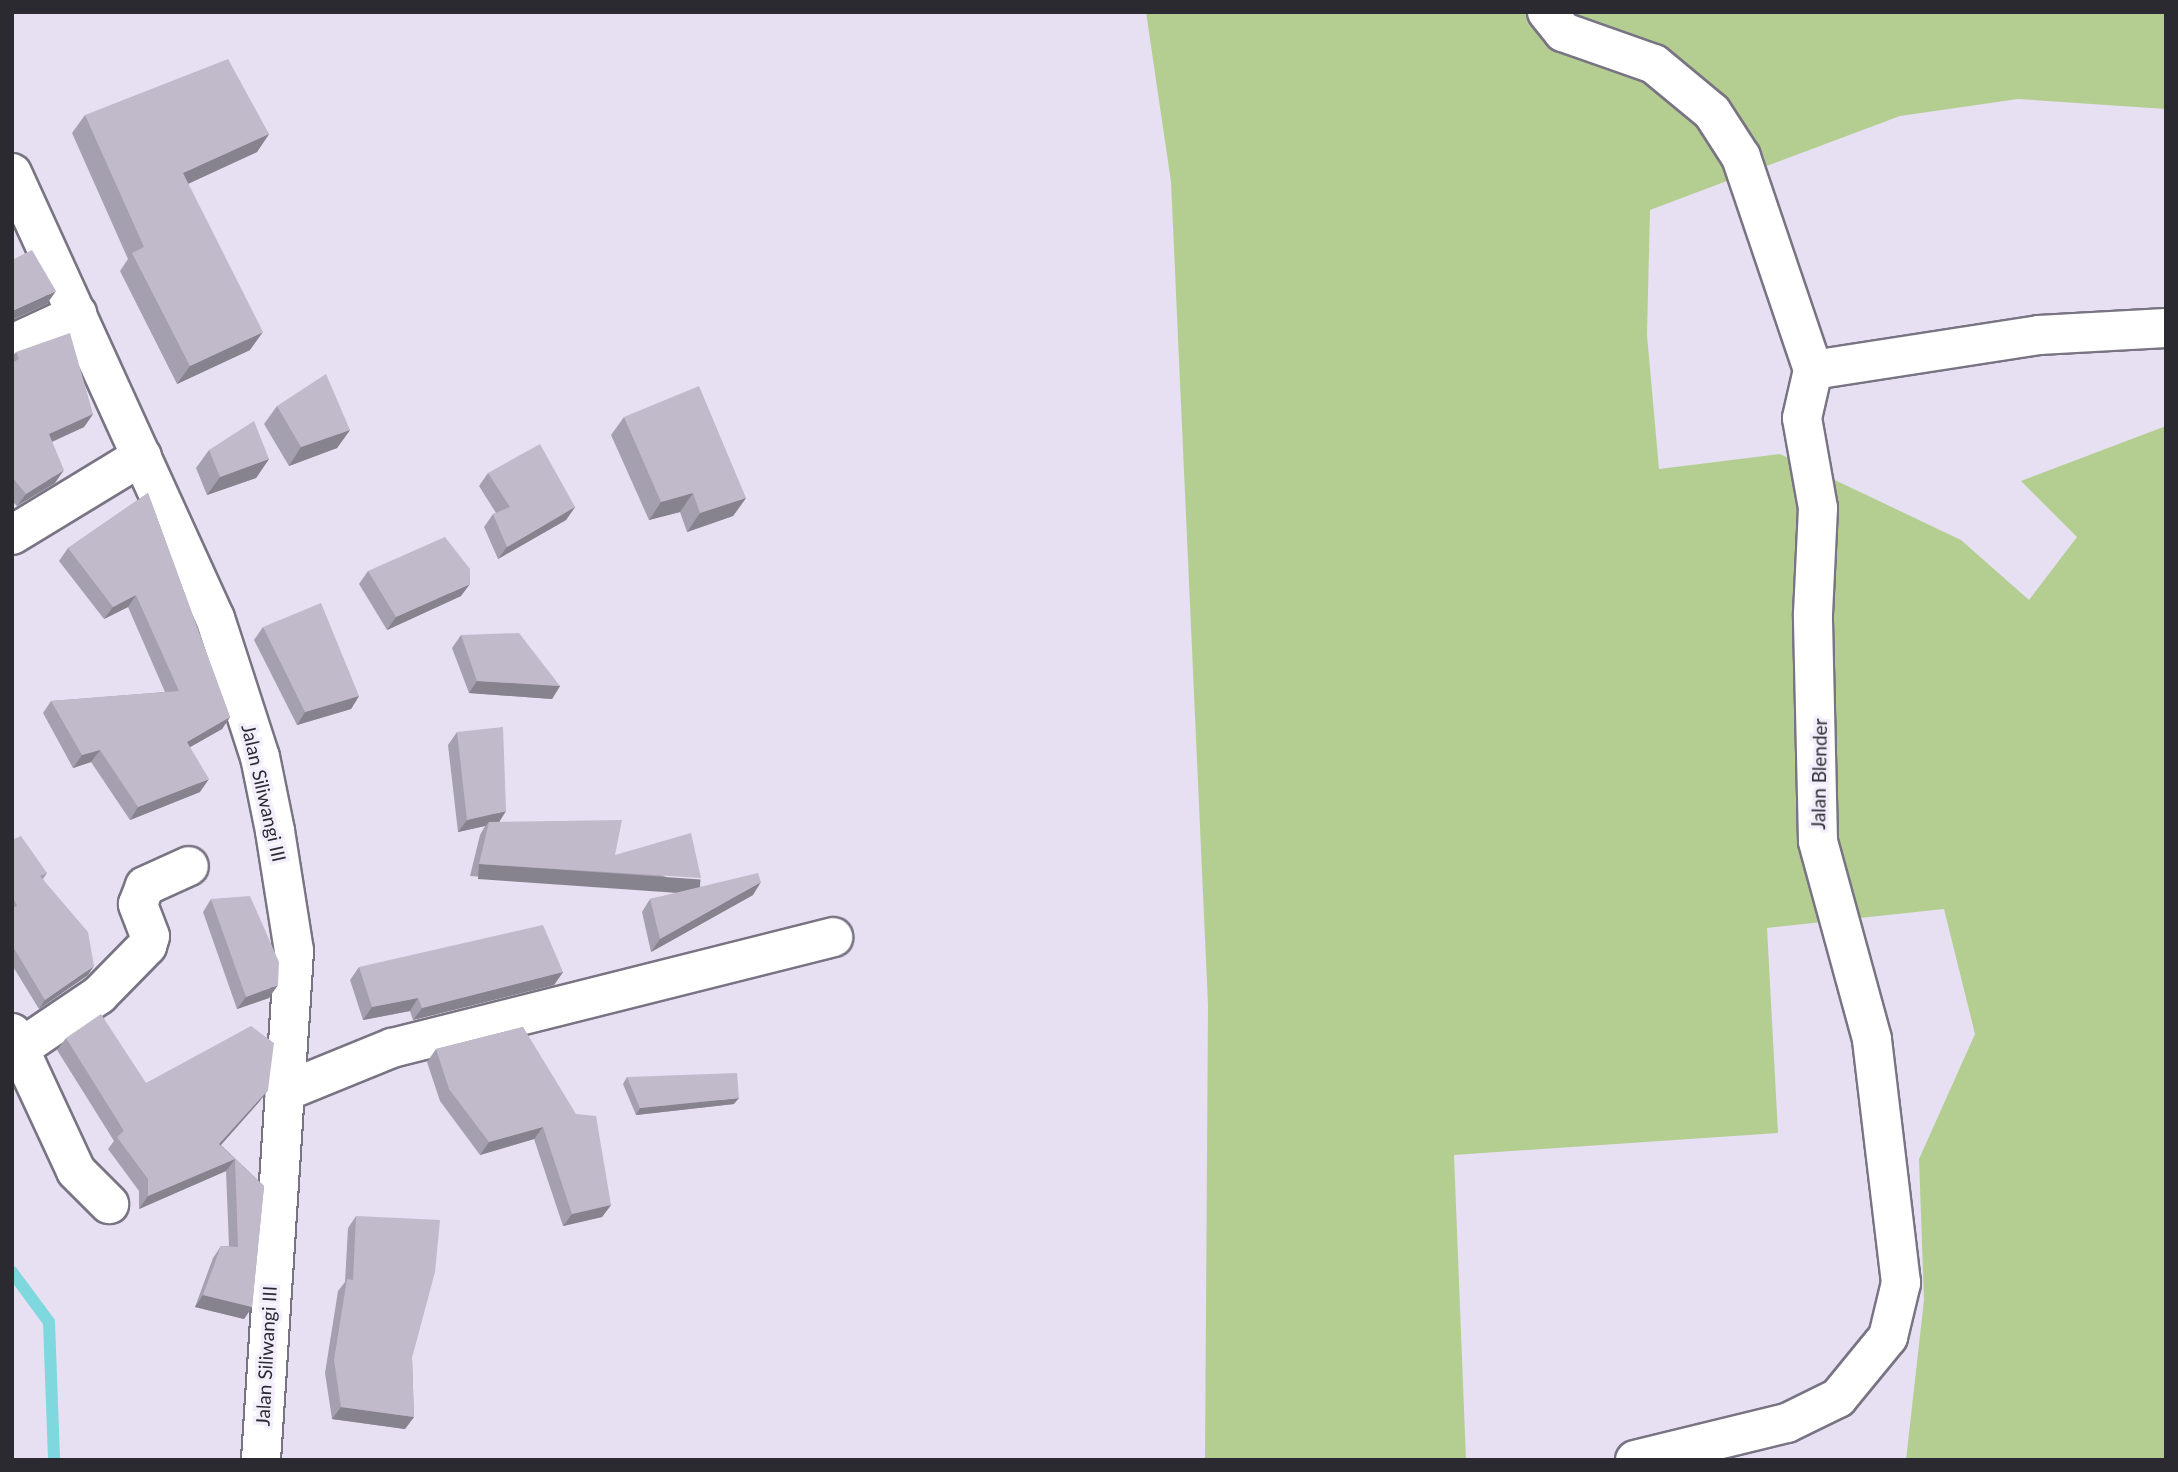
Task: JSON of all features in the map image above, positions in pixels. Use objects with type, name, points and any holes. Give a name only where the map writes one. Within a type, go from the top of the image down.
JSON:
[{"type":"street","points":[[1546,12],[1563,32],[1654,64],[1712,112],[1741,157],[1813,370],[2039,335],[2166,328]]},
{"type":"street","name":"Jalan Siliwangi III","points":[[12,173],[215,618],[260,757],[294,951],[261,1460]]},
{"type":"street","points":[[12,344],[77,314]]},
{"type":"street","name":"Jalan Blender","points":[[1635,1460],[1787,1423],[1838,1398],[1888,1337],[1900,1283],[1872,1039],[1818,841],[1813,614],[1818,508],[1802,418],[1813,370]]},
{"type":"street","points":[[12,535],[142,456]]},
{"type":"street","points":[[109,1204],[76,1171],[16,1041],[99,995],[147,946],[150,936],[138,904],[145,886],[189,866]]},
{"type":"street","points":[[284,1092],[392,1048],[833,937]]},
{"type":"green space","points":[[1146,12],[2166,12],[2166,109],[2018,99],[1900,116],[1650,210],[1647,335],[1659,469],[1780,454],[1961,540],[2029,600],[2077,537],[2021,481],[2166,426],[2166,1460],[1906,1460],[1924,1300],[1919,1159],[1975,1034],[1944,909],[1767,928],[1778,1133],[1454,1155],[1466,1460],[1205,1460],[1208,1005],[1171,182]]},
{"type":"building","points":[[228,59],[269,134],[183,173],[263,332],[190,366],[132,253],[144,247],[85,115]]},
{"type":"building","points":[[32,250],[56,291],[12,311],[12,260]]},
{"type":"building","points":[[70,333],[93,414],[49,434],[64,470],[26,494],[12,477],[12,363],[19,359],[16,352]]},
{"type":"building","points":[[326,374],[350,430],[301,447],[277,406]]},
{"type":"building","points":[[699,386],[746,498],[700,513],[693,493],[661,502],[624,417]]},
{"type":"building","points":[[254,421],[269,459],[220,477],[209,450]]},
{"type":"building","points":[[540,444],[575,507],[507,547],[493,514],[510,507],[488,473]]},
{"type":"building","points":[[148,493],[230,717],[187,742],[209,779],[138,807],[100,750],[82,755],[51,701],[179,691],[136,595],[113,607],[68,548]]},
{"type":"building","points":[[445,537],[470,569],[470,584],[396,617],[368,571]]},
{"type":"building","points":[[321,603],[359,696],[305,712],[263,627]]},
{"type":"building","points":[[519,633],[560,686],[477,681],[461,635]]},
{"type":"building","points":[[503,727],[506,811],[467,820],[457,732]]},
{"type":"building","points":[[622,820],[615,855],[691,833],[701,878],[479,864],[489,822]]},
{"type":"building","points":[[21,836],[47,873],[40,876],[88,932],[94,966],[45,1000],[12,945],[12,908],[17,906],[12,895],[12,840]]},
{"type":"building","points":[[758,873],[761,882],[660,939],[650,899]]},
{"type":"building","points":[[250,896],[279,962],[278,985],[246,997],[211,899]]},
{"type":"building","points":[[543,925],[563,972],[422,1008],[418,998],[372,1007],[359,967]]},
{"type":"building","points":[[101,1014],[146,1083],[251,1026],[274,1043],[268,1090],[219,1144],[264,1186],[252,1307],[203,1295],[221,1246],[238,1247],[235,1159],[148,1196],[148,1179],[117,1137],[124,1131],[66,1038]]},
{"type":"building","points":[[523,1027],[576,1114],[596,1116],[611,1205],[572,1214],[543,1127],[489,1142],[449,1089],[436,1049]]},
{"type":"building","points":[[737,1073],[739,1098],[640,1108],[627,1077]]},
{"type":"building","points":[[356,1216],[440,1220],[435,1272],[412,1358],[414,1417],[341,1407],[334,1360],[347,1279],[353,1280]]},
{"type":"waterway","points":[[12,1272],[49,1322],[54,1460]]}]
